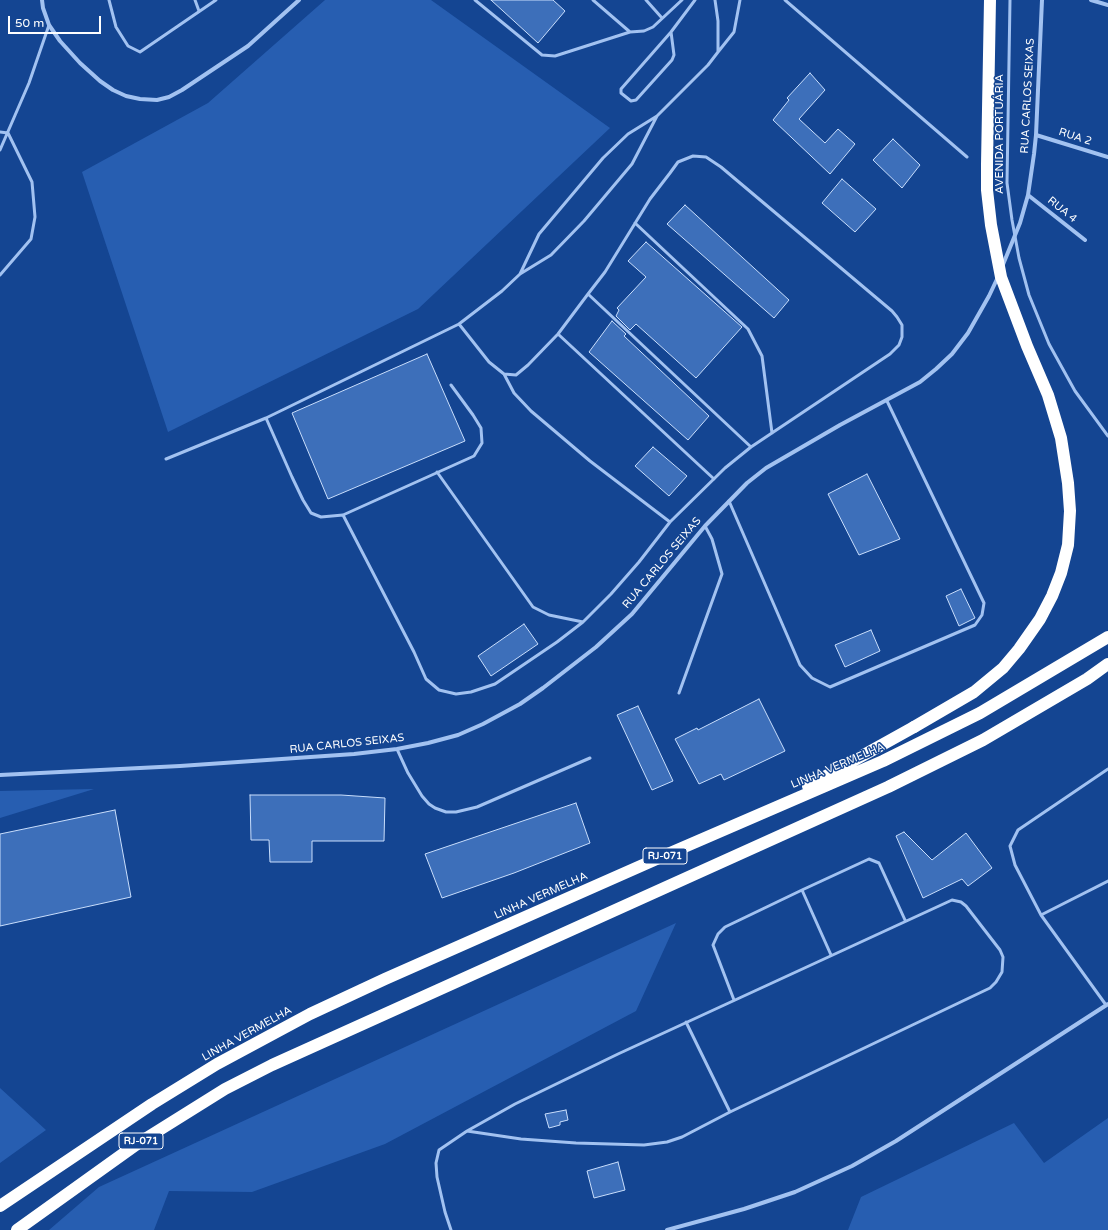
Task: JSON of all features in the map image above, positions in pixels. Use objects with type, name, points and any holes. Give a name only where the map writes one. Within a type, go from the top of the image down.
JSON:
[{"type":"highway","points":[[746,821],[914,727],[980,687],[1002,668],[1032,633],[1045,611],[1060,577],[1068,545],[1070,511],[1069,489],[1061,438],[1048,395],[1027,346],[1001,276],[991,225],[987,173],[990,0]]},
{"type":"highway","name":"LINHA VERMELHA","points":[[0,1206],[152,1104],[217,1064],[310,1014],[385,979],[883,761],[973,717],[1108,637]]},
{"type":"highway","name":"RJ-071","points":[[18,1230],[137,1144],[225,1089],[272,1065],[888,787],[983,740],[1087,679],[1108,664]]},
{"type":"street","points":[[42,0],[49,25],[60,41],[80,63],[100,81],[113,90],[126,96],[157,100],[169,97],[182,90],[248,46],[299,0]]},
{"type":"street","name":"RUA CARLOS SEIXAS","points":[[0,775],[280,759],[354,754],[397,749],[458,735],[483,724],[520,704],[549,683],[596,647],[632,614],[705,526],[747,483],[766,468],[840,425],[920,382],[952,354],[968,333],[989,296],[1012,244],[1020,223],[1028,194],[1036,134],[1042,0]]},
{"type":"street","points":[[1091,0],[1108,5]]},
{"type":"street","name":"RUA 2","points":[[1036,134],[1108,157]]},
{"type":"street","name":"RUA 4","points":[[1028,194],[1084,240]]},
{"type":"street","points":[[667,1230],[744,1209],[794,1192],[852,1166],[896,1141],[1107,1004]]},
{"type":"lane","points":[[109,0],[116,27],[128,46],[140,52],[216,0]]},
{"type":"lane","points":[[195,0],[199,11]]},
{"type":"lane","points":[[475,0],[542,55],[554,56],[630,32],[644,31],[653,27],[682,0]]},
{"type":"lane","points":[[593,0],[630,32]]},
{"type":"lane","points":[[646,0],[662,18]]},
{"type":"lane","points":[[671,32],[674,55],[672,60],[636,100],[632,100],[622,93],[621,89],[671,32],[695,0]]},
{"type":"lane","points":[[715,0],[718,21],[718,52]]},
{"type":"lane","points":[[520,274],[539,234],[603,158],[628,134],[657,116],[708,65],[734,32],[740,0]]},
{"type":"lane","points":[[785,0],[967,157]]},
{"type":"lane","name":"AVENIDA PORTUÁRIA","points":[[1010,0],[1007,182],[1020,262],[1034,309],[1052,351],[1075,391],[1108,436]]},
{"type":"lane","points":[[0,150],[29,83],[49,25]]},
{"type":"lane","points":[[166,459],[266,418],[459,324],[502,291],[520,274],[551,255],[584,221],[632,164],[657,116]]},
{"type":"lane","points":[[0,132],[8,133]]},
{"type":"lane","points":[[0,275],[31,239],[35,217],[32,182],[8,133]]},
{"type":"lane","points":[[344,515],[414,652],[426,679],[439,690],[456,694],[471,692],[495,684],[583,622],[611,594],[639,562],[670,522],[725,468],[751,447],[890,354],[898,345],[902,337],[902,325],[897,317],[722,168],[706,157],[693,156],[678,162],[650,199],[604,272],[558,334],[528,365],[516,375],[504,374]]},
{"type":"lane","points":[[635,224],[748,329],[762,356],[772,433]]},
{"type":"lane","points":[[588,294],[751,447]]},
{"type":"lane","points":[[459,324],[489,362],[504,374],[514,393],[531,411],[590,461],[670,522]]},
{"type":"lane","points":[[558,334],[714,479]]},
{"type":"lane","points":[[266,418],[303,500],[311,513],[321,517],[344,515],[474,456],[482,443],[481,428],[474,415],[451,386]]},
{"type":"lane","points":[[729,501],[800,665],[812,678],[830,687],[975,625],[982,615],[984,602],[887,401]]},
{"type":"lane","points":[[437,472],[533,607],[549,615],[583,622]]},
{"type":"lane","points":[[679,693],[722,574],[712,539],[705,526]]},
{"type":"lane","points":[[397,749],[408,773],[422,796],[429,804],[446,812],[456,812],[477,807],[590,758]]},
{"type":"lane","points":[[1107,1004],[1041,915],[1015,865],[1010,846],[1018,830],[1108,769]]},
{"type":"lane","points":[[734,1000],[713,945],[718,934],[725,927],[802,890],[869,859],[879,863],[905,920]]},
{"type":"lane","points":[[1041,915],[1108,881]]},
{"type":"lane","points":[[802,890],[831,955]]},
{"type":"lane","points":[[451,1230],[445,1212],[437,1177],[436,1163],[439,1150],[467,1131],[515,1104],[686,1022],[905,920],[952,900],[961,902],[966,906],[1000,950],[1003,957],[1002,972],[990,988],[730,1112],[682,1137],[667,1142],[644,1145],[521,1139],[467,1131]]},
{"type":"lane","points":[[686,1022],[730,1112]]},
{"type":"shaded area","points":[[325,0],[431,0],[610,128],[418,309],[168,432],[82,172],[208,103]]},
{"type":"shaded area","points":[[94,789],[0,818],[0,791]]},
{"type":"shaded area","points":[[676,923],[636,1011],[385,1144],[252,1192],[169,1191],[154,1230],[49,1230],[99,1187]]},
{"type":"shaded area","points":[[0,1088],[46,1130],[0,1163]]},
{"type":"shaded area","points":[[1108,1118],[1108,1230],[848,1230],[861,1197],[1014,1123],[1044,1163]]},
{"type":"building","points":[[491,0],[553,0],[565,11],[538,43]]},
{"type":"building","points":[[810,73],[825,90],[799,119],[825,143],[838,129],[855,144],[830,174],[773,120],[789,100],[787,98]]},
{"type":"building","points":[[893,139],[920,165],[902,188],[873,160]]},
{"type":"building","points":[[842,179],[876,209],[855,232],[822,203]]},
{"type":"building","points":[[685,205],[789,300],[774,318],[667,224]]},
{"type":"building","points":[[646,242],[742,327],[696,378],[636,324],[630,330],[616,316],[619,310],[617,308],[646,277],[628,261]]},
{"type":"building","points":[[612,321],[626,334],[624,336],[709,416],[688,440],[589,352]]},
{"type":"building","points":[[427,354],[465,441],[328,499],[292,413]]},
{"type":"building","points":[[653,447],[687,476],[669,496],[635,466]]},
{"type":"building","points":[[867,474],[900,539],[859,555],[828,494]]},
{"type":"building","points":[[961,589],[975,618],[959,626],[946,596]]},
{"type":"building","points":[[524,624],[538,644],[491,676],[478,656]]},
{"type":"building","points":[[871,630],[880,651],[845,667],[835,645]]},
{"type":"building","points":[[759,699],[785,751],[724,780],[721,774],[699,784],[675,739],[697,728],[698,730]]},
{"type":"building","points":[[638,706],[673,781],[652,790],[617,715]]},
{"type":"building","points":[[250,795],[341,795],[385,798],[384,841],[312,841],[312,862],[270,862],[269,840],[251,840]]},
{"type":"building","points":[[576,803],[590,843],[514,873],[442,898],[425,854]]},
{"type":"building","points":[[115,810],[131,897],[0,926],[0,834]]},
{"type":"building","points":[[904,832],[932,860],[966,833],[992,868],[968,886],[962,879],[923,898],[896,836]]},
{"type":"building","points":[[566,1110],[568,1120],[560,1122],[560,1125],[549,1128],[545,1114]]},
{"type":"building","points":[[618,1162],[625,1190],[594,1198],[587,1171]]}]
